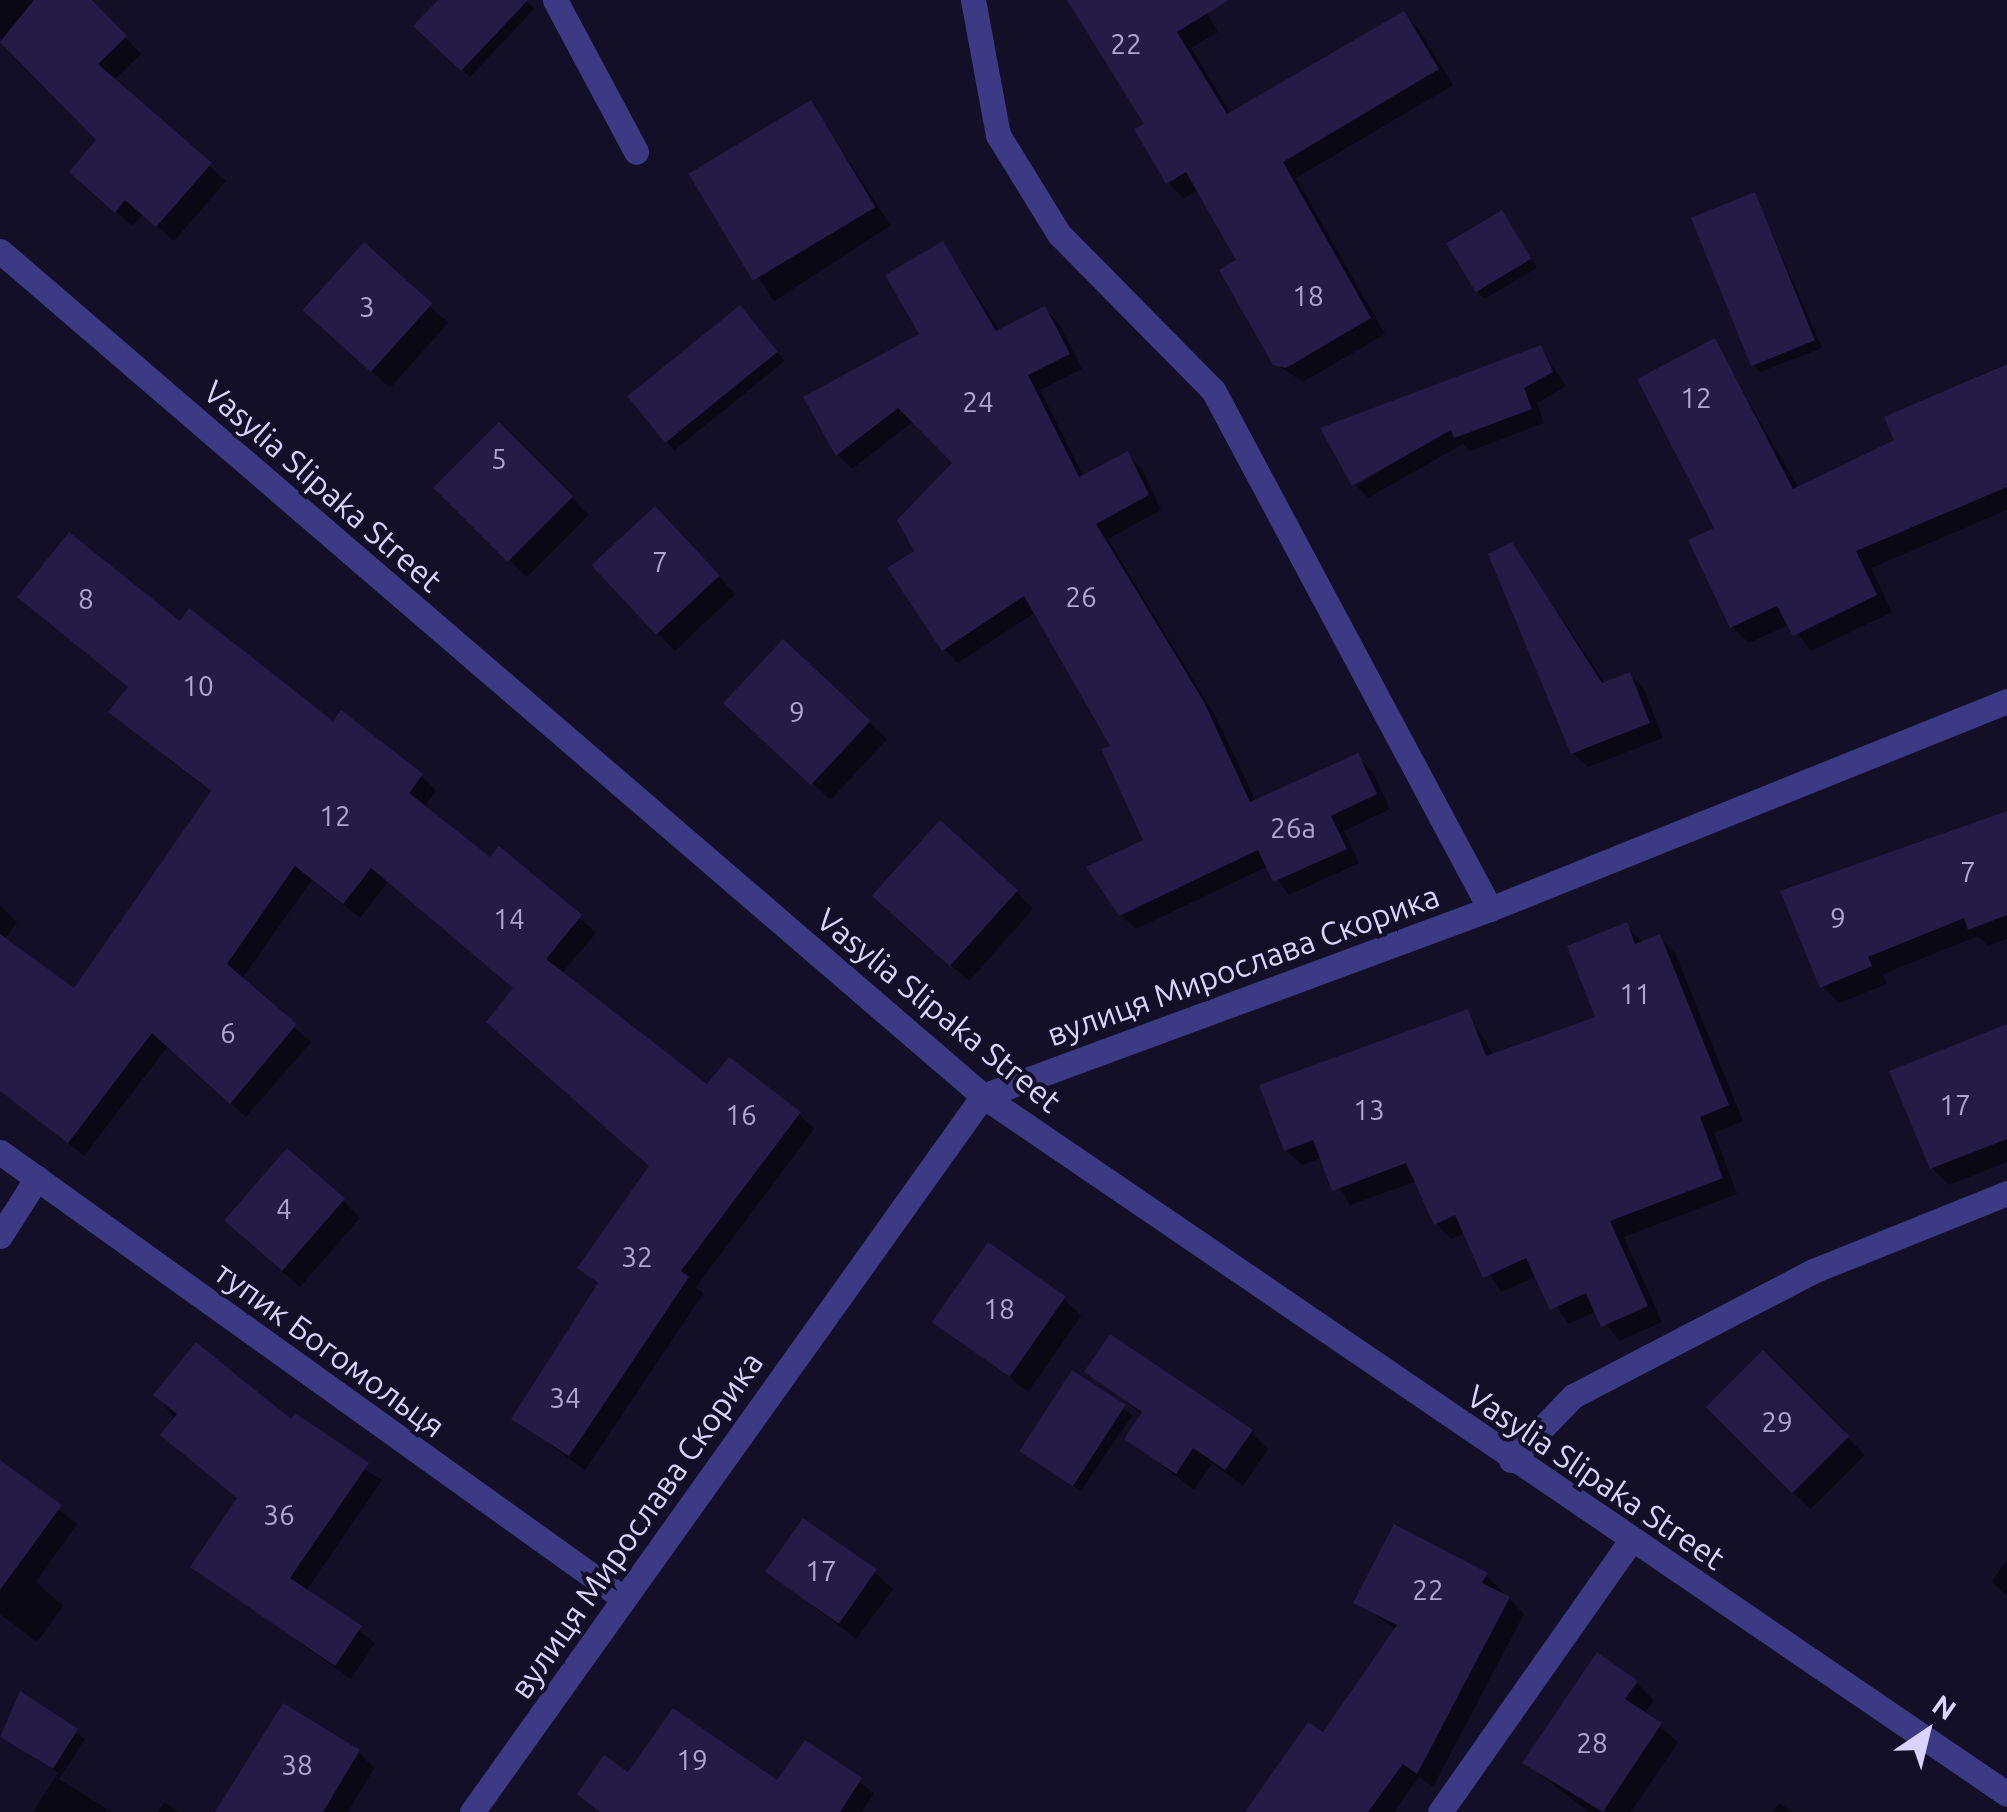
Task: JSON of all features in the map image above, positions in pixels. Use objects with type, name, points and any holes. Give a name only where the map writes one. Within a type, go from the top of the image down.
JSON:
[{"type":"street","points":[[556,0],[636,152]]},
{"type":"street","points":[[974,0],[998,135],[1059,234],[1214,390],[1490,909]]},
{"type":"street","name":"Vasylia Slipaka Street","points":[[0,251],[983,1096],[1511,1460],[2007,1794]]},
{"type":"street","name":"вулиця Мирослава Скорика","points":[[472,1812],[983,1096],[1490,909],[2007,701]]},
{"type":"street","name":"тупик Богомольця","points":[[0,1152],[623,1598]]},
{"type":"street","points":[[0,1236],[37,1178]]},
{"type":"street","points":[[1511,1460],[1573,1396],[1813,1271],[2007,1193]]},
{"type":"street","points":[[1440,1812],[1632,1540]]},
{"type":"building","points":[[34,0],[92,0],[127,36],[98,64],[212,163],[156,227],[125,200],[115,213],[69,172],[96,140],[0,42]]},
{"type":"building","points":[[438,0],[528,0],[461,71],[413,26]]},
{"type":"building","points":[[1067,0],[1229,0],[1177,32],[1227,114],[1404,11],[1439,69],[1283,162],[1371,318],[1286,368],[1273,365],[1219,270],[1236,260],[1186,172],[1166,184],[1134,129],[1144,124]]},
{"type":"building","points":[[811,100],[875,207],[753,281],[688,174]]},
{"type":"building","points":[[1755,192],[1815,340],[1751,366],[1691,218]]},
{"type":"building","points":[[1502,210],[1531,259],[1476,292],[1446,243]]},
{"type":"building","points":[[943,241],[996,331],[1045,306],[1070,354],[1028,375],[1079,477],[1128,451],[1149,495],[1096,524],[1204,702],[1250,802],[1358,753],[1377,794],[1331,816],[1347,849],[1273,882],[1258,850],[1119,916],[1086,867],[1143,840],[1101,749],[1110,746],[1024,596],[942,651],[887,568],[914,551],[897,520],[952,463],[898,408],[836,456],[803,397],[919,334],[885,275]]},
{"type":"building","points":[[364,242],[432,304],[371,372],[302,310]]},
{"type":"building","points":[[740,305],[778,352],[665,443],[627,396]]},
{"type":"building","points":[[1715,338],[1793,489],[1894,440],[1884,417],[2007,364],[2007,487],[1856,551],[1877,595],[1793,636],[1777,606],[1730,628],[1688,540],[1714,528],[1637,379]]},
{"type":"building","points":[[1541,345],[1553,372],[1524,388],[1532,409],[1454,438],[1451,430],[1352,486],[1320,428]]},
{"type":"building","points":[[499,422],[573,496],[507,562],[433,488]]},
{"type":"building","points":[[655,506],[720,575],[656,635],[591,565]]},
{"type":"building","points":[[69,532],[180,621],[189,608],[333,721],[341,710],[423,774],[409,793],[490,857],[499,846],[582,915],[546,959],[707,1084],[729,1057],[801,1112],[681,1271],[689,1277],[569,1456],[511,1419],[598,1283],[577,1268],[649,1166],[486,1022],[513,988],[371,868],[343,904],[295,866],[227,964],[297,1024],[230,1104],[152,1033],[68,1143],[0,1091],[0,934],[74,988],[211,791],[108,712],[128,687],[17,597]]},
{"type":"building","points":[[1512,542],[1602,683],[1630,672],[1650,723],[1571,754],[1488,554]]},
{"type":"building","points":[[783,639],[871,721],[811,785],[723,703]]},
{"type":"building","points":[[2007,811],[2007,915],[1968,930],[1964,918],[1868,957],[1872,966],[1820,988],[1780,891]]},
{"type":"building","points":[[940,820],[1018,890],[950,966],[872,896]]},
{"type":"building","points":[[1627,922],[1635,944],[1660,934],[1729,1105],[1700,1117],[1723,1178],[1610,1221],[1648,1306],[1601,1327],[1586,1293],[1550,1310],[1526,1258],[1483,1278],[1455,1215],[1434,1225],[1406,1163],[1332,1191],[1313,1140],[1284,1151],[1259,1085],[1468,1009],[1486,1056],[1595,1017],[1567,946]]},
{"type":"building","points":[[2007,1024],[2007,1139],[1930,1169],[1889,1071]]},
{"type":"building","points":[[287,1148],[345,1199],[282,1271],[224,1220]]},
{"type":"building","points":[[988,1242],[1066,1296],[1010,1377],[932,1322]]},
{"type":"building","points":[[1110,1334],[1253,1430],[1225,1470],[1193,1448],[1176,1474],[1124,1439],[1142,1412],[1084,1372]]},
{"type":"building","points":[[196,1342],[291,1419],[295,1413],[369,1463],[290,1578],[362,1626],[335,1666],[190,1567],[237,1498],[160,1435],[177,1414],[153,1395]]},
{"type":"building","points":[[1763,1350],[1849,1436],[1792,1494],[1706,1407]]},
{"type":"building","points":[[1072,1370],[1126,1405],[1073,1486],[1019,1451]]},
{"type":"building","points":[[0,1460],[62,1505],[0,1590]]},
{"type":"building","points":[[803,1518],[877,1570],[839,1624],[765,1572]]},
{"type":"building","points":[[1394,1524],[1488,1573],[1482,1583],[1510,1597],[1417,1774],[1403,1764],[1368,1812],[1245,1812],[1308,1722],[1323,1732],[1397,1625],[1353,1603]]},
{"type":"building","points":[[1597,1652],[1638,1681],[1625,1699],[1662,1723],[1603,1812],[1522,1763]]},
{"type":"building","points":[[20,1691],[78,1729],[53,1769],[0,1737]]},
{"type":"building","points":[[283,1703],[360,1750],[323,1812],[215,1812]]},
{"type":"building","points":[[673,1708],[777,1780],[805,1740],[862,1778],[840,1812],[600,1812],[577,1794],[604,1755],[628,1772]]}]
